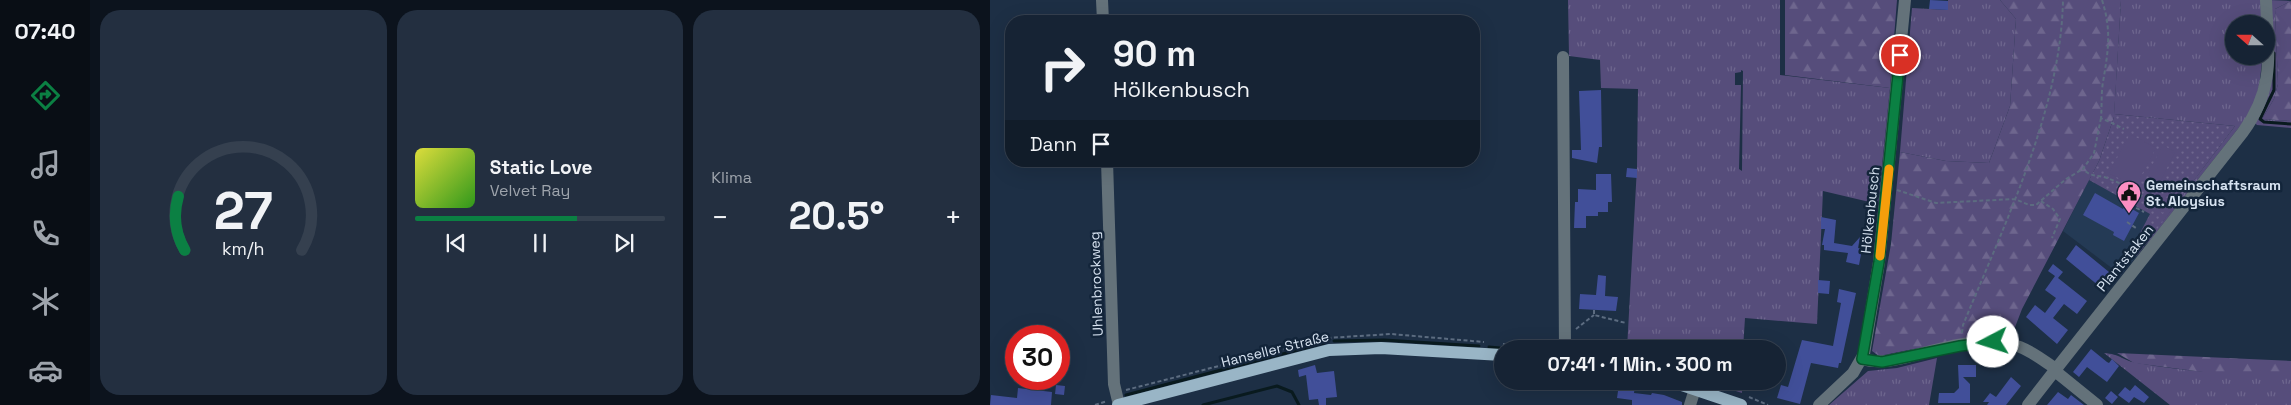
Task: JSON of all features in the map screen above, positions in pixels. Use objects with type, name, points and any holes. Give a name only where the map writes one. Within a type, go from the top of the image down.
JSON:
[{"type":"main road","name":"Hanseller Straße","points":[[1118,405],[1329,350],[1381,348],[1494,355]]},
{"type":"main road","points":[[1697,390],[1740,405]]},
{"type":"street","points":[[1102,0],[1103,15]]},
{"type":"street","name":"Hölkenbusch","points":[[1819,405],[1853,373],[1862,359],[1877,279],[1888,186],[1905,0]]},
{"type":"street","name":"Plantstaken","points":[[2028,405],[2243,132],[2258,110],[2264,94],[2268,72],[2266,0]]},
{"type":"street","points":[[1563,56],[1565,340]]},
{"type":"street","name":"Uhlenbrockweg","points":[[1107,167],[1114,384],[1118,405]]},
{"type":"street","points":[[1862,359],[1882,362],[1960,346],[1993,342],[2010,344],[2027,350],[2055,370],[2097,405]]},
{"type":"street","points":[[1690,405],[1694,390]]},
{"type":"path","points":[[1960,346],[1963,325],[2033,148],[2053,82],[2063,26],[2063,0]]},
{"type":"path","points":[[1888,186],[1936,203],[2014,199],[2029,205],[2036,205],[2066,179],[2083,169],[2094,153],[2101,118],[2103,84],[2108,60],[2109,34],[2107,14],[2102,0]]},
{"type":"path","points":[[2101,118],[2124,129]]},
{"type":"path","points":[[2083,169],[2089,175],[2103,177],[2123,185],[2148,199],[2148,203]]},
{"type":"path","points":[[2041,201],[2053,209],[2060,219],[2052,238]]},
{"type":"path","points":[[2132,208],[2133,206],[2144,212]]},
{"type":"path","points":[[2127,222],[2136,228]]},
{"type":"path","points":[[1594,310],[1594,316]]},
{"type":"path","points":[[1576,329],[1594,316],[1626,323]]},
{"type":"shaded area","points":[[2089,180],[2151,214],[2130,251],[2137,256],[2121,275],[2063,231]]},
{"type":"green space","points":[[1568,0],[1780,0],[1780,75],[1890,88],[1878,204],[1823,191],[1817,324],[1745,318],[1744,340],[1627,340],[1637,167],[1638,89],[1601,88],[1600,60],[1569,56]],"holes":[[[1741,70],[1743,71],[1742,171],[1739,169],[1741,85],[1735,85],[1735,73],[1741,72]]]},
{"type":"green space","points":[[1785,0],[1897,0],[1890,88],[1785,75]]},
{"type":"green space","points":[[1948,0],[2000,0],[2016,19],[2010,106],[1989,163],[1946,161],[1900,152],[1912,8],[1948,10]]},
{"type":"green space","points":[[2000,0],[2121,0],[2114,117],[2099,161],[2022,309],[2012,335],[1973,337],[1879,356],[1872,351],[1891,244],[1900,152],[1946,161],[1989,163],[2010,106],[2016,19]]},
{"type":"green space","points":[[2121,0],[2263,0],[2264,15],[2225,15],[2225,65],[2264,65],[2252,111],[2148,243],[2235,126],[2114,114]]},
{"type":"green space","points":[[2269,0],[2291,1],[2275,9],[2278,84],[2274,99],[2262,119],[2291,121],[2291,128],[2257,125],[2255,123],[2262,65],[2275,65],[2275,15],[2267,15]]},
{"type":"green space","points":[[2291,1],[2291,121],[2262,119],[2274,99],[2278,84],[2275,9]]},
{"type":"green space","points":[[2114,114],[2235,126],[2137,256],[2130,252],[2150,214],[2089,180],[2099,161]]},
{"type":"green space","points":[[2130,134],[2156,148],[2135,187],[2109,173]]},
{"type":"green space","points":[[2163,145],[2175,152],[2160,182],[2147,175]]},
{"type":"green space","points":[[2171,193],[2176,196],[2163,213],[2159,209]]},
{"type":"green space","points":[[2104,353],[2133,362],[2175,369],[2233,374],[2291,375],[2291,405],[2170,405]]},
{"type":"green space","points":[[2117,353],[2291,361],[2291,375],[2226,375],[2134,363]]},
{"type":"green space","points":[[1937,358],[1929,405],[1829,405],[1868,371],[1897,368]]},
{"type":"building","points":[[1930,0],[1948,1],[1948,10],[1929,9]]},
{"type":"building","points":[[1601,90],[1602,147],[1599,147],[1597,163],[1572,158],[1572,150],[1581,150],[1579,91]]},
{"type":"building","points":[[1627,168],[1637,169],[1637,178],[1626,177]]},
{"type":"building","points":[[1596,174],[1611,174],[1612,202],[1608,202],[1608,212],[1598,212],[1598,216],[1586,216],[1586,228],[1574,228],[1575,202],[1578,202],[1578,189],[1596,190]]},
{"type":"building","points":[[2095,193],[2123,209],[2125,205],[2139,213],[2124,241],[2113,235],[2114,232],[2083,215]]},
{"type":"building","points":[[1821,217],[1836,220],[1834,243],[1852,246],[1860,237],[1858,248],[1862,249],[1859,265],[1846,262],[1848,253],[1824,250],[1824,245],[1822,245],[1825,229],[1821,229]]},
{"type":"building","points":[[2076,245],[2109,272],[2099,286],[2066,259]]},
{"type":"building","points":[[2053,264],[2063,272],[2058,278],[2087,301],[2077,314],[2064,304],[2053,318],[2068,330],[2057,344],[2026,317],[2035,305],[2045,313],[2056,298],[2045,290],[2055,276],[2048,271]]},
{"type":"building","points":[[1598,275],[1606,276],[1605,296],[1618,297],[1616,311],[1579,309],[1580,294],[1596,295]]},
{"type":"building","points":[[1818,280],[1830,281],[1829,294],[1818,293]]},
{"type":"building","points":[[1839,289],[1856,293],[1841,363],[1839,363],[1838,368],[1811,363],[1800,404],[1777,398],[1779,390],[1786,390],[1786,386],[1788,387],[1802,340],[1833,346],[1841,303],[1837,302]]},
{"type":"building","points":[[2091,349],[2107,362],[2109,363],[2112,359],[2119,366],[2107,382],[2087,367],[2079,377],[2073,372]]},
{"type":"building","points":[[1315,365],[1317,373],[1334,371],[1337,397],[1326,398],[1326,405],[1319,405],[1318,399],[1309,400],[1306,375],[1299,377],[1298,370]]},
{"type":"building","points":[[1958,365],[1976,365],[1976,377],[1963,377],[1970,384],[1970,403],[1938,403],[1939,393],[1954,393],[1959,388]]},
{"type":"building","points":[[2011,377],[2021,386],[2006,405],[1987,405],[1989,402],[1983,402],[1990,393],[1996,397]]},
{"type":"building","points":[[2135,385],[2149,397],[2144,403],[2134,397],[2129,403],[2118,395],[2125,387],[2130,391]]},
{"type":"building","points":[[1018,390],[1052,392],[1051,405],[990,405],[991,395],[1017,398]]},
{"type":"building","points":[[1055,390],[1065,390],[1064,395],[1055,394]]},
{"type":"building","points":[[1618,390],[1634,390],[1634,393],[1664,395],[1682,402],[1682,405],[1632,405],[1632,400],[1617,398]]},
{"type":"building","points":[[2111,391],[2118,397],[2112,404],[2105,398]]},
{"type":"building","points":[[2058,392],[2068,399],[2071,395],[2084,405],[2047,405]]},
{"type":"waterway","points":[[2274,65],[2274,90],[2260,119],[2264,122],[2291,124]]},
{"type":"waterway","points":[[1334,341],[1384,340],[1479,346]]},
{"type":"waterway","points":[[1126,395],[1324,343]]},
{"type":"waterway","points":[[1489,347],[1494,347]]},
{"type":"waterway","points":[[1203,405],[1277,386],[1292,392],[1299,405]]},
{"type":"slow traffic","points":[[1880,256],[1889,169]]},
{"type":"place","name":"Gemeinschaftsraum St. Aloysius","points":[[2129,214]]},
{"type":"route","points":[[1900,55],[1879,262],[1872,311],[1862,359],[1882,362],[1982,342],[1993,342]]}]
